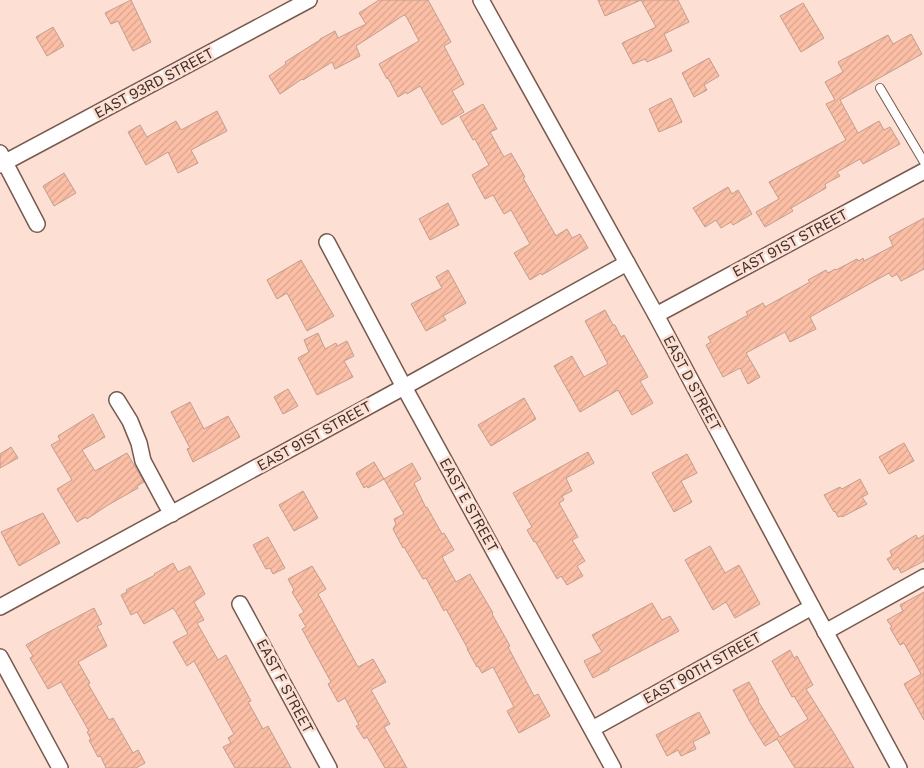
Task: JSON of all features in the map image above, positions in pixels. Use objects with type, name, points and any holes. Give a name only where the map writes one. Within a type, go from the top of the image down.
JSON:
[{"type":"street","name":"EAST 93RD STREET","points":[[2,160],[309,0]]},
{"type":"street","name":"EAST D STREET","points":[[481,0],[656,315],[899,768]]},
{"type":"street","points":[[2,160],[37,224]]},
{"type":"street","name":"EAST 91ST STREET","points":[[656,315],[924,171]]},
{"type":"street","name":"EAST E STREET","points":[[327,242],[404,387],[613,768]]},
{"type":"street","name":"EAST 91ST STREET","points":[[0,607],[627,263]]},
{"type":"street","points":[[117,400],[130,421],[140,444],[143,461],[172,514]]},
{"type":"street","points":[[825,632],[924,577]]},
{"type":"street","name":"EAST F STREET","points":[[240,604],[329,768]]},
{"type":"street","name":"EAST 90TH STREET","points":[[592,729],[812,607]]},
{"type":"street","points":[[0,657],[60,768]]},
{"type":"lane","points":[[880,88],[924,162]]},
{"type":"building","points":[[131,0],[151,42],[133,51],[118,21],[111,24],[105,13]]},
{"type":"building","points":[[379,0],[428,0],[451,42],[444,46],[464,84],[452,91],[464,112],[442,125],[420,86],[398,97],[379,64],[419,41],[404,15],[356,46],[360,56],[335,69],[332,62],[280,94],[269,76],[286,64],[285,62],[320,39],[335,31],[338,38],[366,24],[359,13]]},
{"type":"building","points":[[598,0],[641,0],[605,16]]},
{"type":"building","points":[[641,0],[678,0],[689,22],[664,34],[672,51],[647,62],[645,59],[633,64],[622,43],[656,27]]},
{"type":"building","points":[[803,3],[824,38],[801,52],[780,16]]},
{"type":"building","points":[[53,27],[64,46],[47,56],[36,37]]},
{"type":"building","points":[[911,34],[922,54],[840,100],[858,133],[879,121],[884,130],[890,127],[900,144],[863,164],[860,159],[837,172],[840,176],[825,184],[826,188],[791,208],[793,211],[765,227],[756,212],[779,199],[769,182],[846,140],[826,104],[835,100],[825,82],[843,72],[838,62],[888,35],[893,44]]},
{"type":"building","points":[[709,58],[719,76],[704,85],[707,90],[694,97],[682,73]]},
{"type":"building","points":[[671,98],[682,122],[659,132],[649,109]]},
{"type":"building","points":[[483,104],[497,129],[490,132],[504,157],[511,153],[556,236],[567,229],[572,238],[580,234],[588,248],[530,280],[514,253],[530,244],[511,210],[504,214],[493,195],[485,199],[472,175],[489,165],[460,117]]},
{"type":"building","points":[[217,111],[227,131],[191,150],[198,163],[178,173],[168,152],[146,165],[128,132],[140,125],[147,137],[176,121],[181,130]]},
{"type":"building","points":[[64,173],[76,193],[54,206],[43,186]]},
{"type":"building","points":[[728,187],[732,194],[738,190],[752,214],[733,225],[731,222],[721,228],[716,220],[705,227],[693,208]]},
{"type":"building","points":[[448,203],[459,225],[430,240],[419,219]]},
{"type":"building","points":[[924,218],[924,269],[901,281],[897,274],[892,277],[889,273],[810,317],[816,329],[790,342],[785,332],[746,353],[760,377],[748,384],[740,368],[723,377],[706,345],[711,342],[708,337],[748,315],[746,312],[763,303],[765,307],[810,282],[808,280],[826,270],[828,273],[857,259],[859,261],[863,258],[864,261],[893,246],[889,237]]},
{"type":"building","points":[[301,260],[334,316],[307,331],[287,293],[277,299],[267,280]]},
{"type":"building","points":[[448,270],[466,303],[443,316],[446,320],[426,331],[411,304],[442,288],[436,277]]},
{"type":"building","points":[[605,310],[621,337],[624,335],[648,377],[640,381],[653,403],[632,415],[618,390],[580,412],[554,366],[572,356],[584,377],[608,364],[585,321]]},
{"type":"building","points":[[318,333],[325,349],[336,343],[337,346],[347,341],[354,356],[344,361],[353,377],[317,395],[298,358],[309,352],[304,340]]},
{"type":"building","points":[[288,389],[298,406],[283,414],[274,397]]},
{"type":"building","points":[[524,398],[536,419],[491,446],[478,425]]},
{"type":"building","points":[[190,402],[204,429],[228,416],[240,437],[193,462],[187,449],[190,448],[171,412]]},
{"type":"building","points":[[93,414],[105,437],[82,450],[95,471],[127,453],[144,482],[137,486],[138,488],[87,519],[86,517],[77,522],[57,489],[72,480],[51,445],[60,440],[58,436]]},
{"type":"building","points":[[904,443],[914,461],[889,474],[879,457]]},
{"type":"building","points":[[11,447],[18,458],[0,468],[0,454]]},
{"type":"building","points":[[588,452],[594,463],[566,478],[572,491],[562,496],[564,500],[559,503],[578,537],[572,540],[585,561],[577,566],[583,576],[567,585],[561,576],[557,579],[534,542],[527,530],[532,527],[513,493]]},
{"type":"building","points":[[687,454],[697,473],[681,481],[692,502],[674,512],[652,473]]},
{"type":"building","points":[[374,462],[384,479],[368,488],[367,486],[364,488],[356,473]]},
{"type":"building","points":[[412,463],[421,479],[414,483],[426,508],[454,550],[442,557],[456,582],[470,574],[493,613],[510,646],[508,647],[534,696],[538,694],[550,716],[519,733],[507,711],[514,707],[493,667],[482,673],[477,667],[446,609],[444,611],[426,578],[423,579],[393,529],[396,524],[394,519],[404,514],[384,479]]},
{"type":"building","points":[[860,479],[868,494],[862,497],[867,504],[842,517],[838,517],[824,495],[840,487],[842,489]]},
{"type":"building","points":[[303,491],[318,518],[294,531],[279,505]]},
{"type":"building","points":[[43,513],[60,543],[19,566],[1,532]]},
{"type":"building","points":[[916,535],[918,539],[924,535],[924,561],[901,573],[898,567],[894,570],[887,559],[892,556],[890,551]]},
{"type":"building","points":[[268,537],[285,568],[273,574],[270,568],[266,569],[253,545]]},
{"type":"building","points":[[710,546],[725,573],[739,565],[760,604],[735,618],[726,602],[713,610],[685,560]]},
{"type":"building","points":[[173,563],[178,572],[190,566],[205,594],[194,602],[204,620],[197,623],[218,660],[226,655],[251,701],[248,702],[263,729],[268,726],[291,768],[235,768],[223,747],[231,743],[228,738],[234,734],[194,661],[187,666],[173,642],[188,634],[176,612],[173,608],[144,624],[137,612],[131,615],[121,595],[127,592],[126,590]]},
{"type":"building","points":[[312,566],[326,589],[318,594],[358,667],[373,659],[386,682],[371,690],[390,724],[384,727],[407,768],[385,768],[367,737],[364,739],[356,726],[359,725],[345,698],[338,702],[328,684],[331,682],[302,629],[306,627],[299,615],[304,612],[292,592],[294,590],[288,579]]},
{"type":"building","points":[[924,592],[924,720],[904,684],[921,674],[904,643],[900,645],[887,620],[903,611],[900,605]]},
{"type":"building","points":[[652,603],[662,620],[670,616],[679,631],[593,678],[584,661],[602,652],[592,635]]},
{"type":"building","points":[[94,608],[102,624],[97,626],[107,646],[78,662],[90,683],[88,684],[109,720],[113,718],[133,753],[138,750],[145,763],[136,768],[106,768],[89,740],[91,739],[87,732],[89,731],[61,682],[48,689],[30,658],[33,656],[26,645]]},
{"type":"building","points":[[790,650],[794,658],[797,656],[813,685],[806,689],[854,768],[795,768],[777,739],[765,746],[750,722],[733,690],[749,682],[780,737],[808,719],[794,696],[792,697],[772,661]]},
{"type":"building","points":[[699,712],[710,733],[693,742],[696,749],[681,756],[678,750],[667,756],[656,735]]}]
